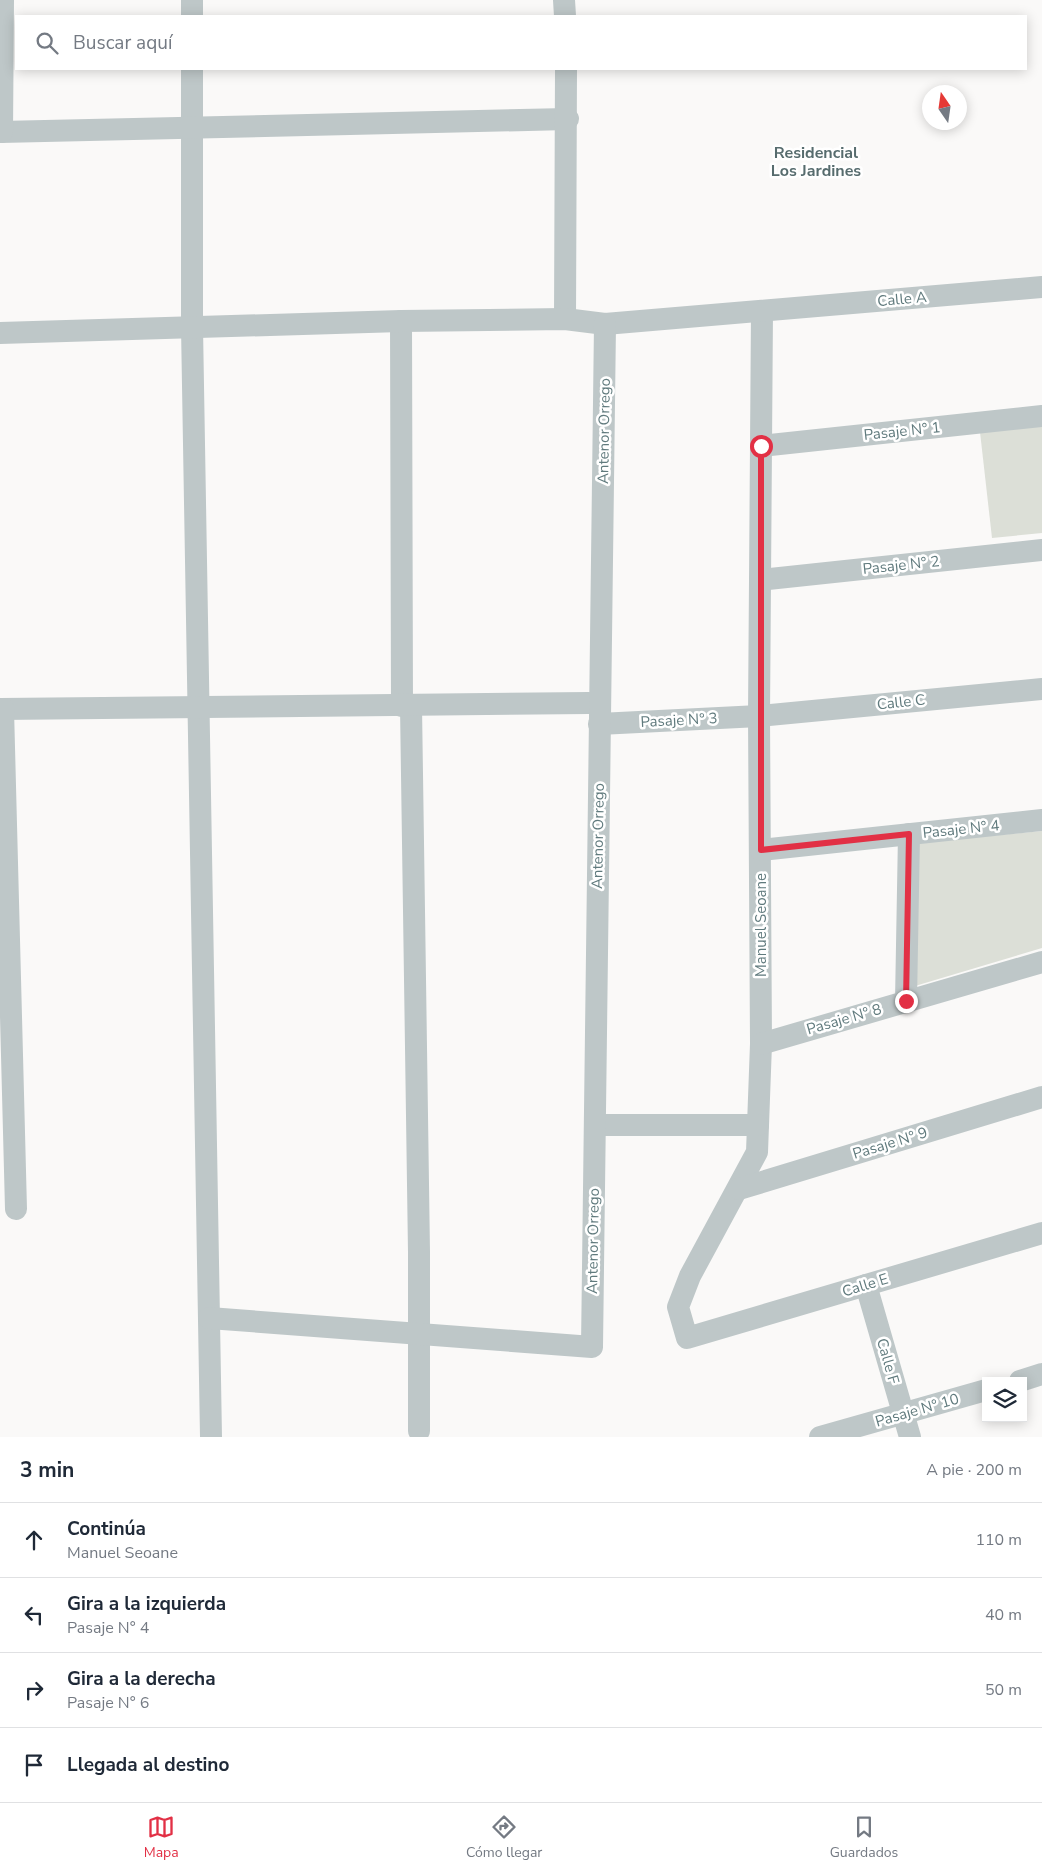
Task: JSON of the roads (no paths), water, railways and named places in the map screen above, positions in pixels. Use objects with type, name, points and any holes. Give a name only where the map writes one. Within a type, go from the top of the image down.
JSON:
[{"type":"street","points":[[3,0],[1,132],[568,119]]},
{"type":"street","points":[[192,0],[192,15]]},
{"type":"street","points":[[564,0],[565,15]]},
{"type":"street","points":[[192,70],[192,327],[211,1437]]},
{"type":"street","points":[[565,319],[568,119],[566,70]]},
{"type":"street","name":"Calle A","points":[[0,333],[401,321],[565,319],[605,324],[1042,287]]},
{"type":"street","name":"Manuel Seoane","points":[[687,1338],[678,1307],[690,1276],[739,1189],[757,1152],[762,1044],[759,716],[762,311]]},
{"type":"street","points":[[401,321],[419,1334],[418,1431]]},
{"type":"street","name":"Antenor Orrego","points":[[419,1334],[592,1348],[605,324]]},
{"type":"street","name":"Pasaje N° 1","points":[[761,446],[1042,416]]},
{"type":"street","name":"Pasaje N° 2","points":[[760,580],[1042,550]]},
{"type":"street","name":"Calle C","points":[[759,716],[1042,689]]},
{"type":"street","points":[[16,1209],[2,709],[198,709],[589,704]]},
{"type":"street","name":"Pasaje N° 3","points":[[599,724],[759,716]]},
{"type":"street","name":"Pasaje N° 4","points":[[761,850],[1042,820]]},
{"type":"street","points":[[906,1001],[909,834]]},
{"type":"street","name":"Pasaje N° 8","points":[[762,1044],[1042,962]]},
{"type":"street","name":"Pasaje N° 9","points":[[739,1189],[1042,1097]]},
{"type":"street","points":[[595,1125],[758,1125]]},
{"type":"street","name":"Calle E","points":[[687,1338],[1042,1233]]},
{"type":"street","name":"Calle F","points":[[866,1285],[910,1437]]},
{"type":"street","points":[[209,1318],[419,1334]]},
{"type":"street","points":[[1027,1379],[1042,1374]]},
{"type":"street","name":"Pasaje N° 10","points":[[820,1437],[982,1391]]},
{"type":"district","name":"Residencial Los Jardines","points":[[816,161]]}]
